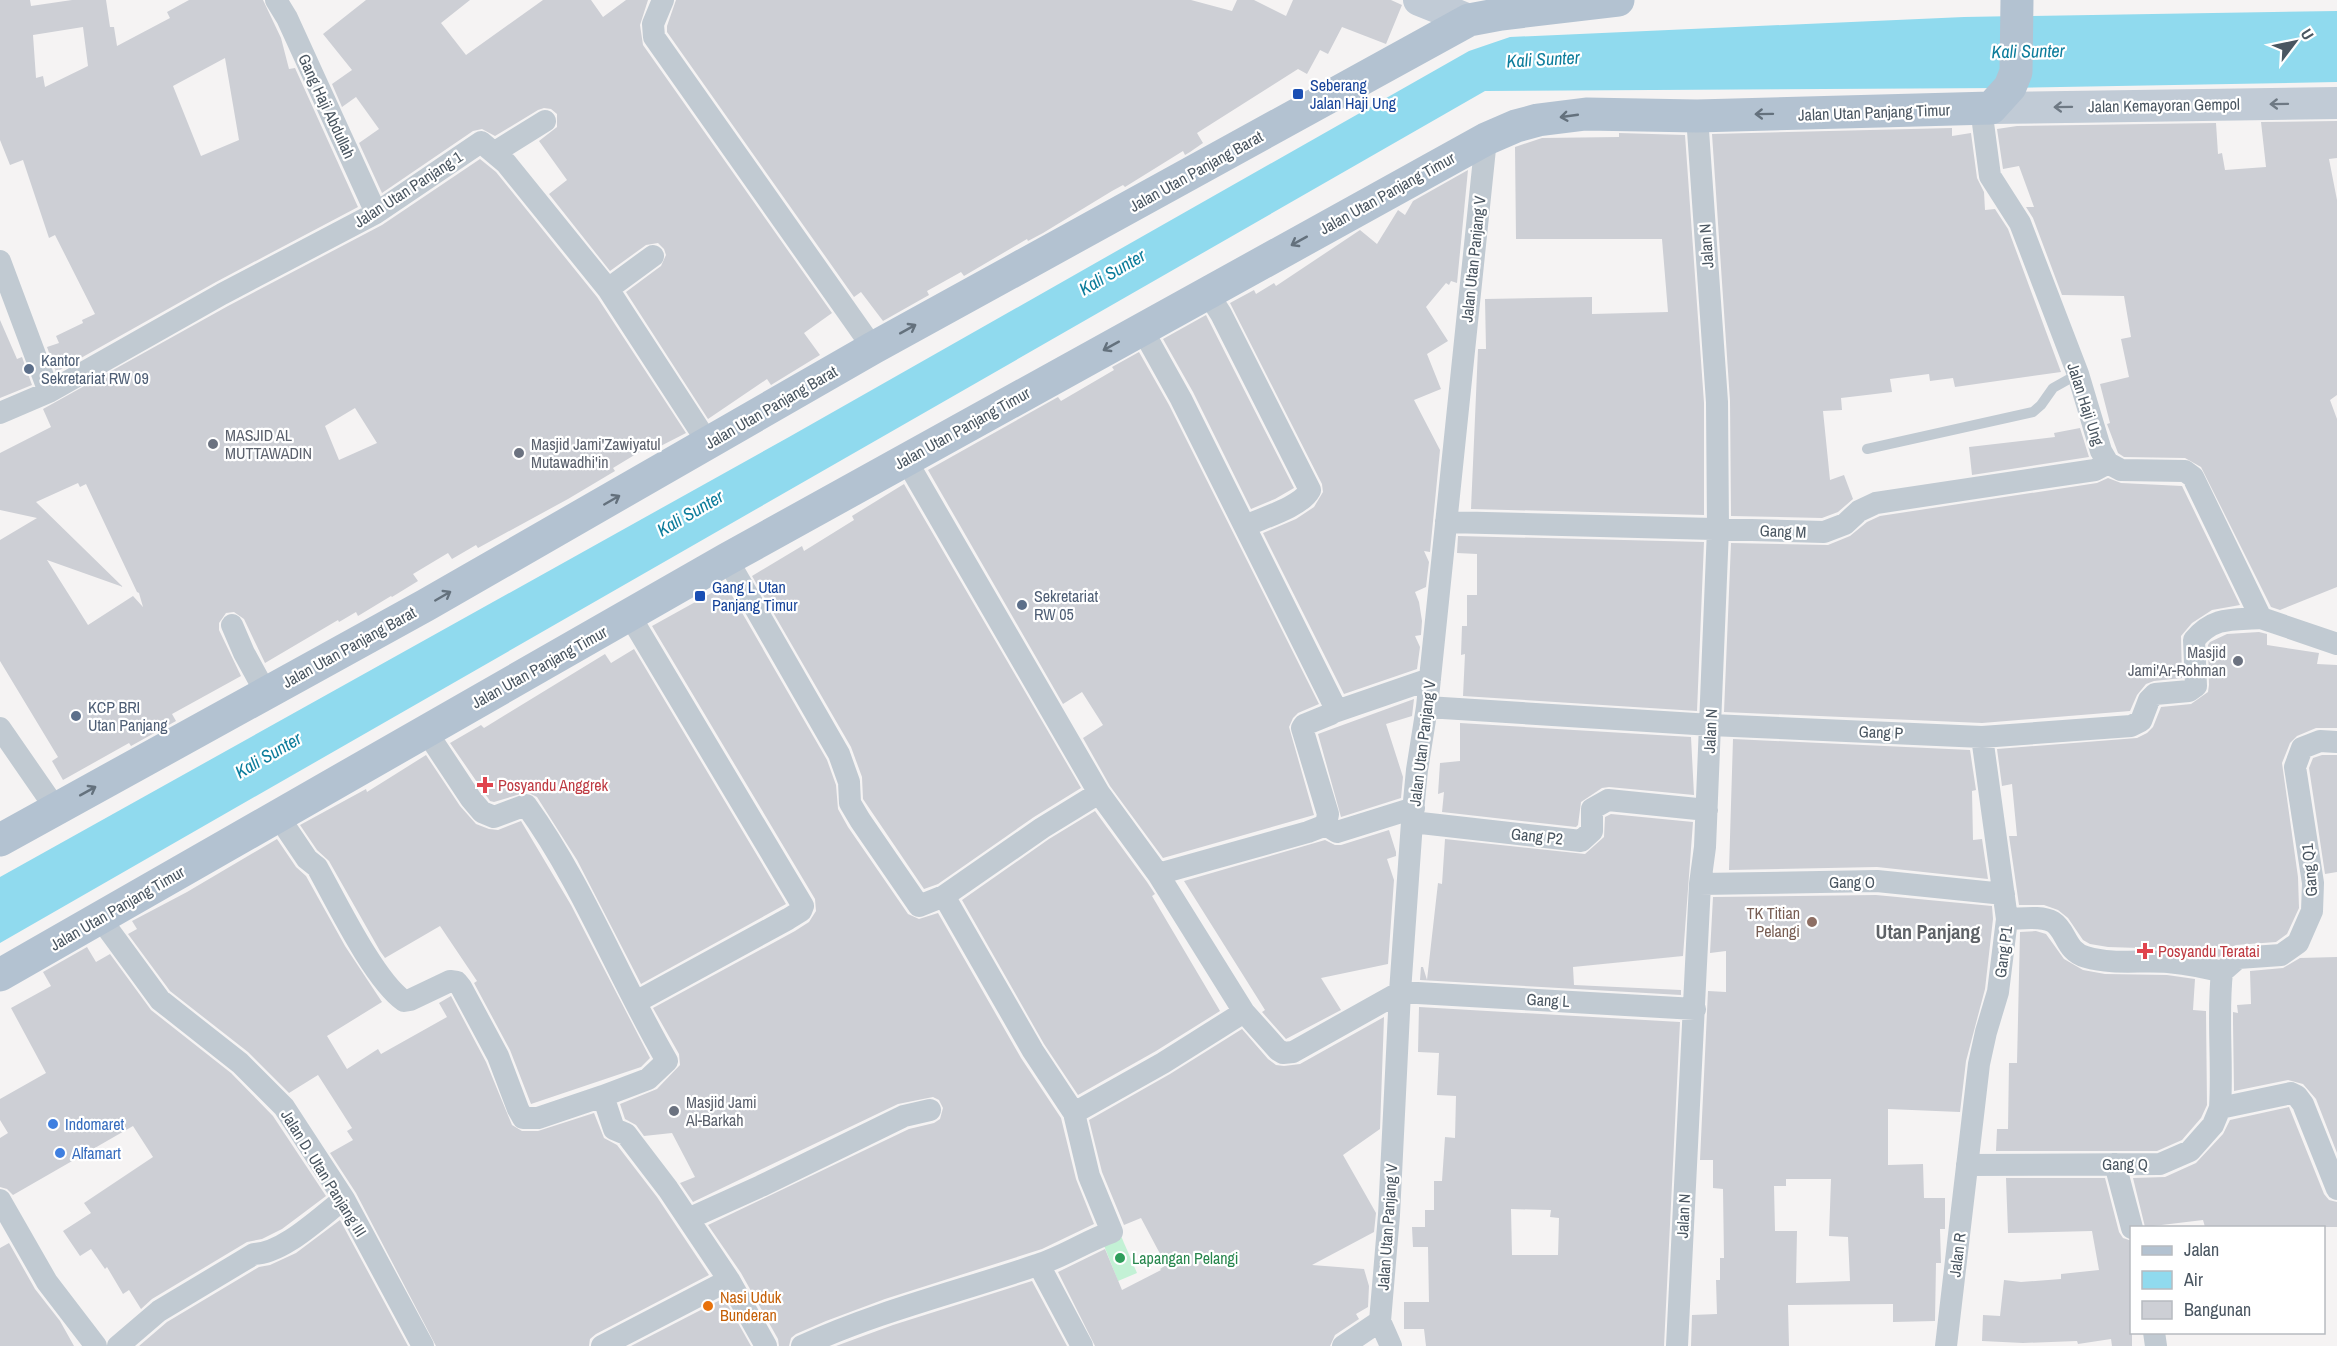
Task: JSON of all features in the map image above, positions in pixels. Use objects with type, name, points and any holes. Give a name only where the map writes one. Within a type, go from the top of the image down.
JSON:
[{"type":"main road","name":"Jalan Utan Panjang Barat","points":[[0,840],[426,605],[873,348],[1481,18],[1618,0]]},
{"type":"main road","points":[[1992,103],[2016,72],[2017,5]]},
{"type":"main road","name":"Jalan Utan Panjang Timur","points":[[0,975],[727,559],[1486,139],[1516,126],[1586,114],[1697,116],[1992,103]]},
{"type":"street","name":"Gang Haji Abdullah","points":[[276,0],[287,18],[376,213]]},
{"type":"street","points":[[663,0],[653,24],[654,37],[873,348]]},
{"type":"street","points":[[1419,0],[1481,18]]},
{"type":"street","name":"Jalan Kemayoran Gempol","points":[[1992,103],[2337,103]]},
{"type":"street","name":"Jalan Haji Ung","points":[[1992,103],[1990,176],[2020,223],[2078,374],[2101,451],[2108,463],[2121,470],[2185,471],[2193,477],[2261,618]]},
{"type":"street","name":"Jalan N","points":[[1677,1346],[1700,884],[1707,810],[1718,529],[1717,402],[1697,116]]},
{"type":"street","points":[[545,122],[495,152],[608,289],[708,443]]},
{"type":"street","name":"Jalan Utan Panjang V","points":[[1391,1346],[1380,1321],[1389,1215],[1413,815],[1427,707],[1486,139]]},
{"type":"street","name":"Jalan Utan Panjang 1","points":[[0,413],[49,392],[222,294],[376,213],[481,142],[495,152]]},
{"type":"street","points":[[608,289],[653,256]]},
{"type":"street","points":[[0,261],[49,392]]},
{"type":"street","points":[[1207,292],[1226,324],[1310,490],[1304,498],[1288,507],[1245,526]]},
{"type":"street","points":[[1142,329],[1181,399],[1245,526],[1334,705],[1334,712]]},
{"type":"street","points":[[906,460],[1099,793],[1158,874],[1244,1012],[1278,1050],[1283,1053],[1293,1052],[1401,992]]},
{"type":"street","name":"Gang M","points":[[1446,522],[1824,532],[1845,524],[1859,512],[1876,503],[2095,470],[2108,463]]},
{"type":"street","points":[[727,559],[839,754],[849,782],[850,803],[919,906],[944,896],[1042,828],[1099,793]]},
{"type":"street","points":[[630,616],[803,906],[801,911],[795,915],[636,1002]]},
{"type":"street","points":[[2261,618],[2337,644]]},
{"type":"street","name":"Gang P","points":[[1427,707],[1711,725],[1982,737],[2131,726],[2141,721],[2149,700],[2154,694],[2189,691],[2196,686],[2194,640],[2204,628],[2215,622],[2261,618]]},
{"type":"street","points":[[232,625],[266,693]]},
{"type":"street","points":[[1326,825],[1328,814],[1302,728],[1304,725],[1334,712],[1430,679]]},
{"type":"street","points":[[0,728],[56,809]]},
{"type":"street","points":[[278,816],[307,859],[317,867],[375,968],[396,996],[404,1001],[410,1000],[450,981],[457,982],[498,1056],[523,1118],[538,1118],[648,1079],[667,1061],[555,847],[526,805],[494,817],[482,812],[426,731]]},
{"type":"street","name":"Gang P1","points":[[1967,1165],[1979,1064],[1998,992],[2007,919],[1982,737]]},
{"type":"street","name":"Gang Q1","points":[[2222,972],[2238,958],[2281,955],[2298,943],[2312,911],[2313,883],[2295,767],[2302,748],[2320,741],[2337,742]]},
{"type":"street","name":"Gang P2","points":[[1413,815],[1581,841],[1592,831],[1592,809],[1608,800],[1707,810]]},
{"type":"street","points":[[1326,825],[1337,832],[1413,815]]},
{"type":"street","points":[[1158,874],[1326,825]]},
{"type":"street","name":"Gang O","points":[[1700,884],[1877,881],[2004,894]]},
{"type":"street","points":[[802,1346],[840,1328],[907,1305],[1039,1265],[1112,1232],[1089,1176],[1074,1113],[1033,1051],[944,896]]},
{"type":"street","name":"Jalan D. Utan Panjang III","points":[[100,918],[160,1000],[240,1063],[284,1107],[344,1199],[423,1346]]},
{"type":"street","points":[[2007,919],[2045,919],[2055,923],[2072,950],[2085,957],[2119,962],[2168,962],[2222,972],[2218,1002],[2220,1108],[2291,1093],[2298,1096],[2337,1189]]},
{"type":"street","name":"Gang L","points":[[1401,992],[1695,1009]]},
{"type":"street","points":[[1074,1113],[1163,1063],[1244,1012]]},
{"type":"street","points":[[603,1096],[615,1129],[626,1134],[644,1156],[688,1219],[729,1280],[766,1346]]},
{"type":"street","name":"Gang Q","points":[[1967,1165],[2160,1164],[2190,1151],[2213,1125],[2220,1108]]},
{"type":"street","points":[[688,1219],[762,1186],[904,1116],[930,1110]]},
{"type":"street","points":[[2115,1164],[2132,1226]]},
{"type":"street","name":"Jalan R","points":[[1946,1346],[1967,1165]]},
{"type":"street","points":[[118,1346],[159,1311],[254,1254],[267,1253],[285,1244],[344,1199]]},
{"type":"street","points":[[0,1200],[47,1282],[96,1346]]},
{"type":"street","points":[[1039,1265],[1082,1346]]},
{"type":"street","points":[[603,1346],[729,1280]]},
{"type":"street","points":[[1343,1346],[1380,1321]]},
{"type":"lane","points":[[1867,449],[2033,412],[2053,388],[2078,374]]},
{"type":"green space","name":"Lapangan Pelangi","points":[[1121,1236],[1137,1273],[1118,1281],[1103,1243]]},
{"type":"water","name":"Kali Sunter","points":[[2337,11],[2337,82],[2005,88],[1485,91],[0,943],[0,877],[789,437],[1469,51],[1510,37],[1964,17]]},
{"type":"building","points":[[0,0],[30,0],[31,6],[72,0],[106,0],[110,27],[114,27],[117,46],[170,18],[167,12],[189,0],[263,0],[281,38],[289,69],[295,68],[358,207],[216,282],[56,372],[47,347],[59,343],[56,336],[83,323],[82,320],[95,314],[55,235],[49,238],[23,160],[10,165],[0,140]],"holes":[[[83,27],[88,66],[45,87],[43,76],[36,78],[33,35]],[[225,58],[239,140],[201,156],[173,86]]]},
{"type":"building","points":[[366,0],[470,0],[441,23],[466,55],[543,0],[591,0],[603,17],[626,0],[648,0],[640,25],[643,45],[832,313],[804,333],[820,355],[771,385],[767,379],[708,419],[626,292],[661,266],[666,255],[664,249],[658,243],[646,245],[610,271],[549,194],[567,180],[539,141],[557,127],[557,114],[551,109],[538,110],[495,136],[482,129],[473,131],[382,193],[359,143],[379,129],[356,97],[342,107],[332,84],[352,70],[323,34]]},
{"type":"building","points":[[676,0],[1191,0],[1232,11],[1237,0],[1254,0],[1286,16],[1293,0],[1391,0],[1402,5],[1386,44],[1342,27],[1328,54],[1320,50],[1307,74],[1298,69],[1197,133],[1203,143],[1190,152],[1185,155],[1183,151],[1125,187],[1123,185],[1112,191],[1043,233],[1028,241],[1027,239],[964,276],[961,272],[927,291],[929,295],[883,321],[861,292],[854,297],[667,32]]},
{"type":"building","points":[[2337,121],[2337,158],[2329,159],[2337,200],[2337,395],[2330,400],[2337,419],[2337,587],[2280,610],[2271,607],[2201,467],[2185,458],[2124,457],[2118,453],[2107,424],[2110,423],[2100,384],[2129,377],[2121,339],[2131,337],[2124,296],[2062,295],[2033,218],[2026,207],[2034,207],[2019,166],[2003,169],[1997,129],[2017,126],[2216,123],[2218,154],[2222,153],[2225,170],[2266,167],[2261,122]]},
{"type":"building","points":[[1952,128],[1952,136],[1971,133],[1977,178],[1984,192],[1985,210],[1995,209],[2008,229],[2061,372],[1955,387],[1953,378],[1930,381],[1929,374],[1890,379],[1892,392],[1841,398],[1842,410],[1823,411],[1830,480],[1844,475],[1853,499],[1838,512],[1822,518],[1731,516],[1730,401],[1712,134]]},
{"type":"building","points":[[1619,133],[1685,135],[1704,403],[1704,515],[1471,509],[1478,349],[1486,349],[1485,299],[1592,297],[1592,314],[1668,312],[1662,239],[1516,239],[1515,147],[1542,138],[1619,137]]},
{"type":"building","points":[[480,159],[496,172],[597,297],[686,433],[649,452],[646,448],[613,468],[615,471],[568,499],[478,548],[476,545],[452,559],[448,553],[413,574],[418,581],[392,597],[358,616],[356,612],[339,622],[338,620],[265,663],[244,619],[234,612],[226,613],[219,623],[219,630],[241,676],[172,714],[176,721],[131,746],[129,743],[63,780],[52,761],[58,757],[0,661],[0,540],[37,518],[0,510],[0,453],[51,427],[43,409],[228,306],[382,225]],"holes":[[[355,408],[377,443],[339,460],[325,426]],[[78,483],[80,487],[86,484],[139,593],[143,607],[133,596],[88,625],[47,560],[123,587],[36,502]]]},
{"type":"building","points":[[1468,170],[1457,283],[1451,281],[1449,285],[1446,283],[1426,307],[1448,341],[1427,354],[1441,389],[1414,400],[1440,450],[1430,552],[1424,551],[1429,562],[1426,587],[1415,592],[1422,621],[1421,635],[1415,636],[1420,647],[1417,669],[1344,694],[1263,533],[1296,519],[1314,507],[1323,492],[1322,484],[1230,303],[1254,290],[1256,294],[1274,283],[1276,286],[1360,230],[1377,244],[1398,210],[1405,215],[1413,201]]},
{"type":"building","points":[[1206,315],[1294,488],[1251,509],[1193,392],[1163,339]]},
{"type":"building","points":[[0,320],[17,359],[22,357],[32,385],[0,398]]},
{"type":"building","points":[[1139,352],[1169,405],[1319,704],[1298,713],[1289,727],[1314,815],[1163,858],[1110,786],[1083,738],[1103,725],[1082,692],[1063,704],[928,470],[1058,397],[1061,401],[1114,370],[1112,367]]},
{"type":"building","points":[[2080,428],[2089,457],[1972,475],[1969,447],[2055,437],[2054,433]]},
{"type":"building","points":[[2108,478],[2121,483],[2182,486],[2240,605],[2212,610],[2192,623],[2181,636],[2182,678],[2146,684],[2137,695],[2130,711],[1982,723],[1724,712],[1731,543],[1828,545],[1850,536],[1867,522],[1880,516],[2097,483]]},
{"type":"building","points":[[904,484],[1081,788],[1034,817],[938,884],[924,889],[863,799],[862,777],[851,747],[752,576],[802,546],[804,551],[854,520],[852,516]]},
{"type":"building","points":[[1458,536],[1704,542],[1697,711],[1463,696],[1465,654],[1461,655],[1462,626],[1467,626],[1467,595],[1477,595],[1477,554],[1457,553]]},
{"type":"building","points":[[726,585],[827,760],[836,785],[838,809],[848,827],[908,914],[919,919],[938,913],[1021,1058],[1061,1118],[1076,1179],[1094,1224],[1042,1249],[885,1299],[826,1321],[796,1334],[791,1338],[789,1346],[779,1346],[778,1339],[741,1273],[708,1225],[909,1129],[934,1123],[940,1119],[943,1108],[939,1100],[933,1097],[898,1104],[693,1202],[680,1183],[695,1177],[672,1133],[644,1136],[636,1125],[625,1119],[620,1104],[657,1089],[680,1065],[679,1054],[653,1008],[795,931],[809,922],[816,911],[815,899],[652,626]]},
{"type":"building","points":[[2259,632],[2267,634],[2267,645],[2319,653],[2317,664],[2337,665],[2337,728],[2316,728],[2297,736],[2290,743],[2282,763],[2298,877],[2299,908],[2287,934],[2276,942],[2236,945],[2219,957],[2170,949],[2108,947],[2090,944],[2083,940],[2068,918],[2058,910],[2044,905],[2019,905],[2009,836],[2017,836],[2012,784],[2002,786],[1997,749],[2137,738],[2153,727],[2161,707],[2191,704],[2208,692],[2208,645],[2210,642],[2227,634]]},
{"type":"building","points":[[634,649],[786,904],[641,984],[577,860],[537,797],[527,792],[494,802],[490,801],[450,743],[481,725],[484,728],[605,654],[611,663]]},
{"type":"building","points":[[1414,699],[1412,716],[1386,724],[1403,777],[1401,798],[1341,817],[1318,734]]},
{"type":"building","points":[[1460,723],[1691,737],[1694,795],[1602,788],[1581,802],[1576,827],[1442,812],[1444,792],[1438,794],[1440,763],[1460,761]]},
{"type":"building","points":[[1733,739],[1970,750],[1976,790],[1972,791],[1973,840],[1982,839],[1988,879],[1877,867],[1729,870]]},
{"type":"building","points":[[426,755],[460,806],[476,824],[498,830],[521,821],[571,905],[650,1058],[641,1067],[531,1104],[510,1050],[474,983],[477,981],[440,926],[385,958],[380,951],[329,861],[317,850],[300,825],[366,789],[367,792]]},
{"type":"building","points":[[2322,755],[2337,755],[2337,872],[2325,874],[2309,768],[2313,758]]},
{"type":"building","points":[[1095,811],[1155,894],[1152,896],[1220,1011],[1156,1051],[1078,1095],[1044,1044],[962,900],[1049,839]]},
{"type":"building","points":[[1611,814],[1693,822],[1683,956],[1573,967],[1574,985],[1681,990],[1681,995],[1420,980],[1421,967],[1423,967],[1427,980],[1438,883],[1442,884],[1445,839],[1585,854],[1604,837],[1605,817]]},
{"type":"building","points":[[1389,830],[1396,856],[1387,859],[1394,880],[1388,964],[1321,978],[1341,1010],[1286,1039],[1262,1012],[1265,1010],[1184,881],[1325,840],[1341,845]]},
{"type":"building","points":[[277,839],[296,867],[306,876],[345,946],[382,1002],[327,1036],[347,1069],[378,1049],[381,1054],[447,1017],[439,1003],[451,996],[486,1062],[512,1125],[522,1131],[538,1131],[594,1113],[604,1138],[617,1145],[657,1197],[709,1275],[596,1334],[590,1339],[589,1346],[436,1346],[356,1193],[330,1153],[353,1140],[347,1131],[352,1128],[318,1075],[289,1093],[248,1052],[170,991],[128,934],[137,929],[132,921],[187,892]]},
{"type":"building","points":[[1876,895],[1992,906],[1993,919],[1985,989],[1966,1061],[1960,1112],[1888,1109],[1888,1165],[1923,1164],[1924,1198],[1945,1198],[1945,1229],[1940,1229],[1941,1263],[1936,1263],[1935,1321],[1893,1322],[1893,1304],[1788,1305],[1789,1346],[1691,1346],[1692,1315],[1717,1314],[1716,1280],[1720,1280],[1720,1258],[1724,1258],[1723,1189],[1713,1188],[1713,1160],[1700,1160],[1708,991],[1726,992],[1726,951],[1710,953],[1713,897]],"holes":[[[1786,1179],[1831,1179],[1829,1236],[1848,1237],[1850,1281],[1796,1283],[1797,1231],[1775,1231],[1774,1186],[1786,1186]]]},
{"type":"building","points":[[2036,931],[2046,934],[2064,959],[2083,970],[2105,974],[2167,975],[2195,979],[2193,1010],[2206,1011],[2207,1105],[2201,1118],[2182,1140],[2157,1151],[1996,1151],[1997,1129],[2008,1129],[2009,1063],[2017,1063],[2020,932]]},
{"type":"building","points":[[87,947],[96,962],[110,954],[151,1010],[231,1073],[273,1116],[326,1196],[282,1229],[262,1239],[247,1242],[152,1299],[141,1309],[129,1290],[123,1294],[107,1267],[105,1269],[91,1249],[80,1256],[63,1231],[91,1213],[84,1203],[153,1157],[133,1126],[13,1195],[7,1189],[0,1187],[0,1138],[8,1133],[0,1120],[0,1099],[46,1073],[11,1008],[51,986],[43,972]]},
{"type":"building","points":[[2337,957],[2337,1153],[2316,1099],[2303,1084],[2288,1080],[2234,1091],[2233,1012],[2238,1013],[2237,1005],[2251,1004],[2250,971],[2283,968],[2300,958]]},
{"type":"building","points":[[1419,1007],[1680,1022],[1664,1346],[1426,1346],[1424,1329],[1404,1329],[1404,1302],[1429,1302],[1428,1247],[1413,1247],[1412,1227],[1425,1227],[1425,1210],[1434,1210],[1434,1181],[1442,1181],[1445,1137],[1455,1138],[1456,1096],[1437,1095],[1439,1053],[1418,1052]],"holes":[[[1511,1209],[1551,1210],[1550,1217],[1559,1218],[1558,1255],[1512,1255]]]},
{"type":"building","points":[[1384,1017],[1380,1129],[1343,1155],[1376,1213],[1374,1232],[1312,1265],[1364,1269],[1369,1286],[1368,1307],[1356,1314],[1359,1319],[1335,1335],[1330,1346],[1095,1346],[1058,1272],[1105,1249],[1122,1290],[1161,1270],[1166,1265],[1141,1218],[1124,1225],[1102,1172],[1089,1120],[1170,1074],[1242,1029],[1268,1059],[1276,1065],[1284,1066],[1300,1064]]},
{"type":"building","points":[[2289,1107],[2324,1194],[2329,1200],[2337,1202],[2337,1227],[2205,1226],[2203,1220],[2145,1226],[2133,1178],[2165,1177],[2196,1163],[2223,1134],[2230,1120]]},
{"type":"building","points":[[2006,1178],[2105,1178],[2119,1232],[2123,1238],[2130,1240],[2132,1346],[2112,1346],[2111,1339],[2078,1344],[2077,1341],[2023,1343],[1982,1341],[1983,1315],[2000,1316],[2004,1280],[2021,1282],[2061,1279],[2061,1274],[2099,1270],[2092,1231],[2008,1233]]},
{"type":"building","points":[[340,1220],[408,1346],[139,1346],[167,1322],[259,1267],[270,1265],[296,1253]]},
{"type":"building","points":[[9,1243],[35,1289],[60,1321],[74,1346],[0,1346],[0,1248]]},
{"type":"building","points":[[1032,1281],[1067,1346],[836,1346],[893,1325]]},
{"type":"building","points":[[724,1298],[751,1346],[631,1346]]},
{"type":"place","name":"Seberang Jalan Haji Ung","points":[[1298,94]]},
{"type":"place","name":"Kantor Sekretariat RW 09","points":[[29,369]]},
{"type":"place","name":"MASJID AL MUTTAWADIN","points":[[213,444]]},
{"type":"place","name":"Masjid Jami'Zawiyatul Mutawadhi'in","points":[[519,453]]},
{"type":"place","name":"Gang L Utan Panjang Timur","points":[[700,596]]},
{"type":"place","name":"Sekretariat RW 05","points":[[1022,605]]},
{"type":"place","name":"Masjid Jami'Ar-Rohman","points":[[2238,661]]},
{"type":"place","name":"KCP BRI Utan Panjang","points":[[76,716]]},
{"type":"place","name":"Posyandu Anggrek","points":[[485,785]]},
{"type":"place","name":"TK Titian Pelangi","points":[[1812,922]]},
{"type":"place","name":"Posyandu Teratai","points":[[2145,951]]},
{"type":"place","name":"Masjid Jami Al-Barkah","points":[[674,1111]]},
{"type":"place","name":"Indomaret","points":[[53,1124]]},
{"type":"place","name":"Alfamart","points":[[60,1153]]},
{"type":"place","name":"Lapangan Pelangi","points":[[1120,1258]]},
{"type":"place","name":"Nasi Uduk Bunderan","points":[[708,1306]]},
{"type":"district","name":"Utan Panjang","points":[[1928,931]]}]
